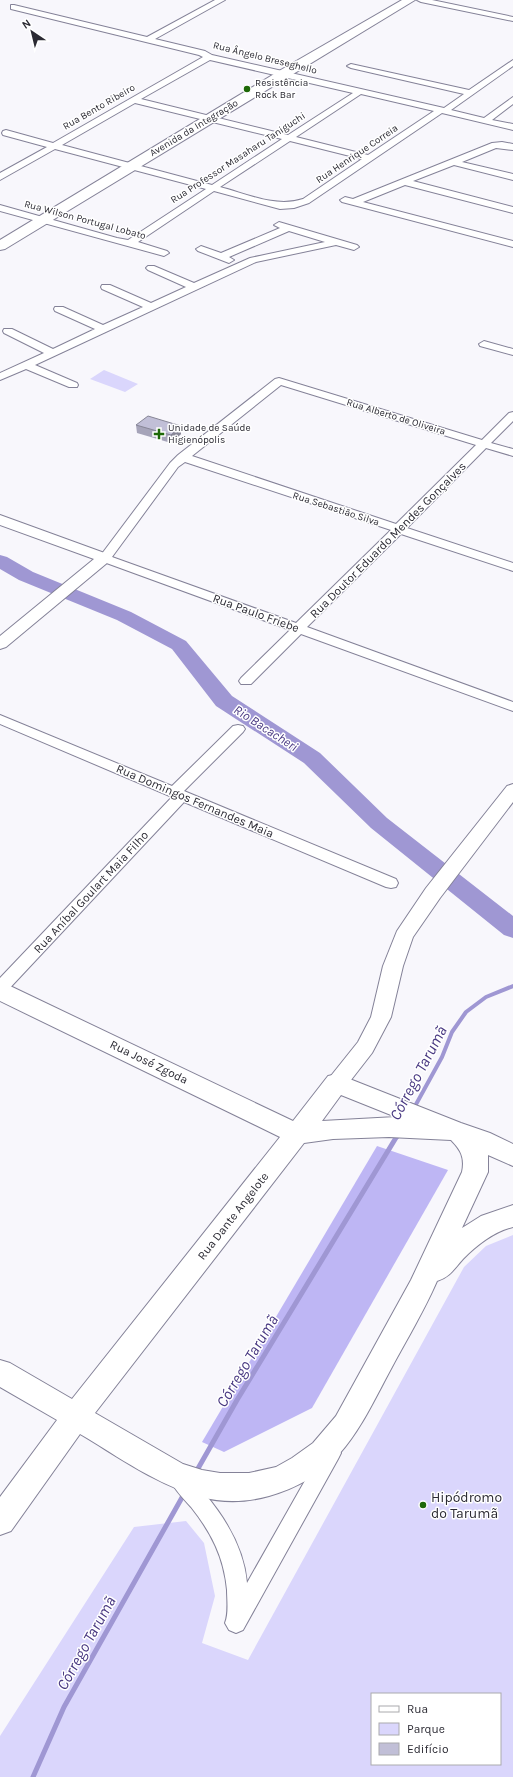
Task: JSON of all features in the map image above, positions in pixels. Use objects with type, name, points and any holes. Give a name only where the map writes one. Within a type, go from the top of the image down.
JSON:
[{"type":"main road","name":"Avenida da Integração","points":[[0,246],[283,74],[410,0]]},
{"type":"main road","name":"Rua José Zgoda","points":[[0,989],[297,1134]]},
{"type":"main road","points":[[337,1083],[394,1118],[456,1131],[481,1140],[513,1156]]},
{"type":"main road","name":"Rua Dante Angelote","points":[[0,1521],[76,1417],[337,1083]]},
{"type":"main road","points":[[297,1134],[394,1118]]},
{"type":"main road","points":[[0,1372],[201,1491],[241,1487],[280,1479],[297,1471],[314,1460],[332,1443],[346,1426],[421,1287],[475,1172],[477,1166],[474,1151],[468,1140],[456,1131]]},
{"type":"main road","points":[[421,1287],[455,1249],[474,1232],[494,1221],[513,1216]]},
{"type":"street","name":"Rua Ângelo Breseghello","points":[[27,0],[14,7],[283,74],[513,127]]},
{"type":"street","points":[[147,40],[221,0]]},
{"type":"street","points":[[421,0],[513,19]]},
{"type":"street","name":"Rua Bento Ribeiro","points":[[0,177],[209,56]]},
{"type":"street","name":"Rua Henrique Correia","points":[[213,188],[280,206],[294,205],[306,201],[369,158],[471,93],[513,62]]},
{"type":"street","points":[[351,66],[471,93]]},
{"type":"street","name":"Rua Professor Masaharu Taniguchi","points":[[130,243],[359,92]]},
{"type":"street","points":[[134,100],[369,158]]},
{"type":"street","points":[[485,121],[513,100]]},
{"type":"street","points":[[6,133],[213,188]]},
{"type":"street","points":[[513,147],[502,144],[495,145],[405,182],[349,201],[513,244]]},
{"type":"street","points":[[453,162],[513,177]]},
{"type":"street","points":[[405,182],[513,210]]},
{"type":"street","name":"Rua Wilson Portugal Lobato","points":[[0,208],[164,253]]},
{"type":"street","points":[[278,225],[354,247]]},
{"type":"street","points":[[220,257],[288,228]]},
{"type":"street","points":[[0,377],[253,260],[336,242]]},
{"type":"street","points":[[201,249],[241,265]]},
{"type":"street","points":[[150,268],[194,287]]},
{"type":"street","points":[[106,287],[151,307]]},
{"type":"street","points":[[59,309],[103,329]]},
{"type":"street","points":[[8,331],[53,353]]},
{"type":"street","points":[[484,344],[513,352]]},
{"type":"street","points":[[26,365],[73,385]]},
{"type":"street","name":"Rua Alberto de Oliveira","points":[[182,458],[279,381],[513,452]]},
{"type":"street","name":"Rua Doutor Eduardo Mendes Gonçalves","points":[[246,680],[513,416]]},
{"type":"street","points":[[0,644],[105,558],[168,472],[182,458]]},
{"type":"street","name":"Rua Sebastião Silva","points":[[182,458],[513,567]]},
{"type":"street","name":"Rua Paulo Friebe","points":[[0,520],[513,707]]},
{"type":"street","name":"Rua Domingos Fernandes Maia","points":[[0,719],[391,883]]},
{"type":"street","name":"Rua Aníbal Goulart Maia Filho","points":[[0,989],[238,729]]},
{"type":"street","name":"Rua Dante Angelote","points":[[337,1083],[374,1033],[381,1018],[393,966],[401,942],[433,893],[513,790]]},
{"type":"street","points":[[201,1491],[231,1553],[236,1573],[238,1598],[236,1623],[346,1426]]},
{"type":"green space","points":[[104,370],[138,384],[125,392],[90,379]]},
{"type":"green space","name":"Hipódromo do Tarumã","points":[[513,1235],[513,1777],[0,1777],[0,1736],[134,1527],[186,1521],[204,1543],[215,1596],[202,1643],[248,1660],[464,1267],[486,1246]]},
{"type":"shaded area","points":[[377,1146],[448,1170],[312,1408],[224,1452],[202,1442]]},
{"type":"building","points":[[148,416],[181,426],[171,435],[136,425]]},
{"type":"waterway","name":"Rio Bacacheri","points":[[0,561],[26,576],[124,616],[179,645],[224,701],[312,758],[379,823],[513,929]]},
{"type":"waterway","name":"Córrego Tarumã","points":[[414,1108],[442,1057],[452,1032],[466,1012],[486,997],[513,986]]},
{"type":"waterway","name":"Córrego Tarumã","points":[[397,1137],[399,1133]]},
{"type":"waterway","name":"Córrego Tarumã","points":[[196,1472],[237,1400],[397,1136]]},
{"type":"waterway","name":"Córrego Tarumã","points":[[33,1777],[64,1707],[184,1494]]},
{"type":"place","name":"Resistência Rock Bar","points":[[247,89]]},
{"type":"place","name":"Unidade de Saúde Higienópolis","points":[[159,434]]},
{"type":"place","name":"Hipódromo do Tarumã","points":[[423,1505]]}]
